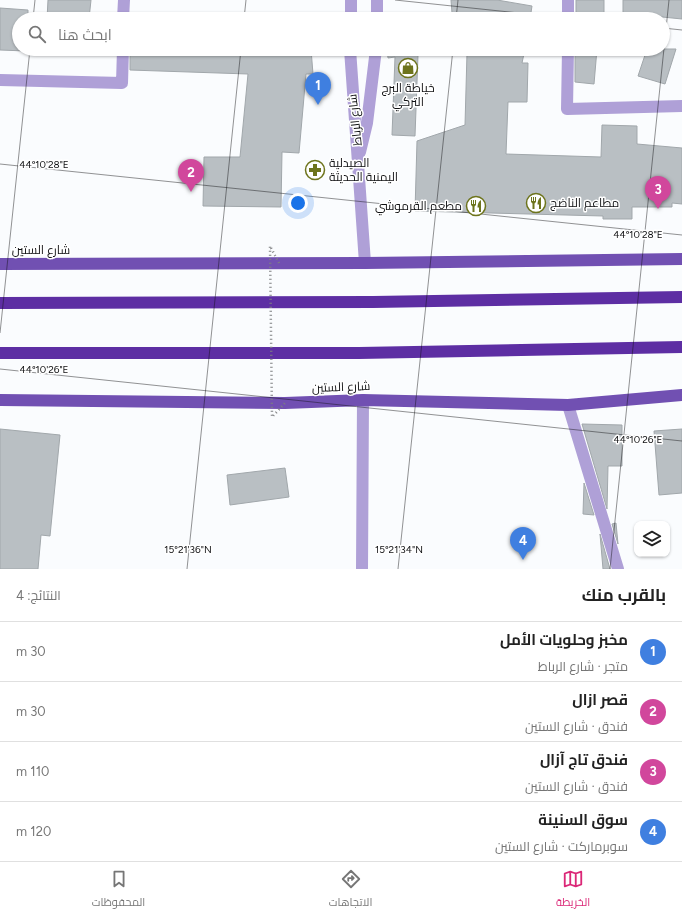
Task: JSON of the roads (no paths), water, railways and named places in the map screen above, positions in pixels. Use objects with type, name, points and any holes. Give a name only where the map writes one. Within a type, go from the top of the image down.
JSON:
[{"type":"highway","points":[[0,303],[373,302],[682,297]]},
{"type":"highway","points":[[0,352],[359,353],[682,347]]},
{"type":"main road","name":"شارع الستين","points":[[0,264],[365,263],[682,259]]},
{"type":"main road","name":"شارع الستين","points":[[0,400],[285,403],[363,400],[568,405],[682,395]]},
{"type":"street","points":[[123,12],[124,0]]},
{"type":"street","points":[[350,12],[351,0]]},
{"type":"street","points":[[377,0],[377,12]]},
{"type":"street","points":[[568,0],[568,12]]},
{"type":"street","points":[[0,80],[122,83],[123,56]]},
{"type":"street","name":"شارع الرباط","points":[[350,56],[354,126],[359,159],[365,263]]},
{"type":"street","points":[[359,159],[367,123],[375,56]]},
{"type":"street","points":[[568,56],[567,109],[682,106]]},
{"type":"street","points":[[362,569],[363,400]]},
{"type":"street","points":[[568,405],[618,569]]},
{"type":"place","name":"خياطة البرج التركي","points":[[408,68]]},
{"type":"place","name":"مخبز وحلويات الأمل","points":[[318,105]]},
{"type":"place","name":"الصيدلية اليمنية الحديثة","points":[[315,170]]},
{"type":"place","name":"قصر ازال","points":[[191,192]]},
{"type":"place","name":"مطاعم الناضج","points":[[536,203]]},
{"type":"place","name":"مطعم القرموشي","points":[[476,206]]},
{"type":"place","name":"فندق تاج آزال","points":[[658,209]]},
{"type":"place","name":"سوق السنينة","points":[[523,560]]}]
